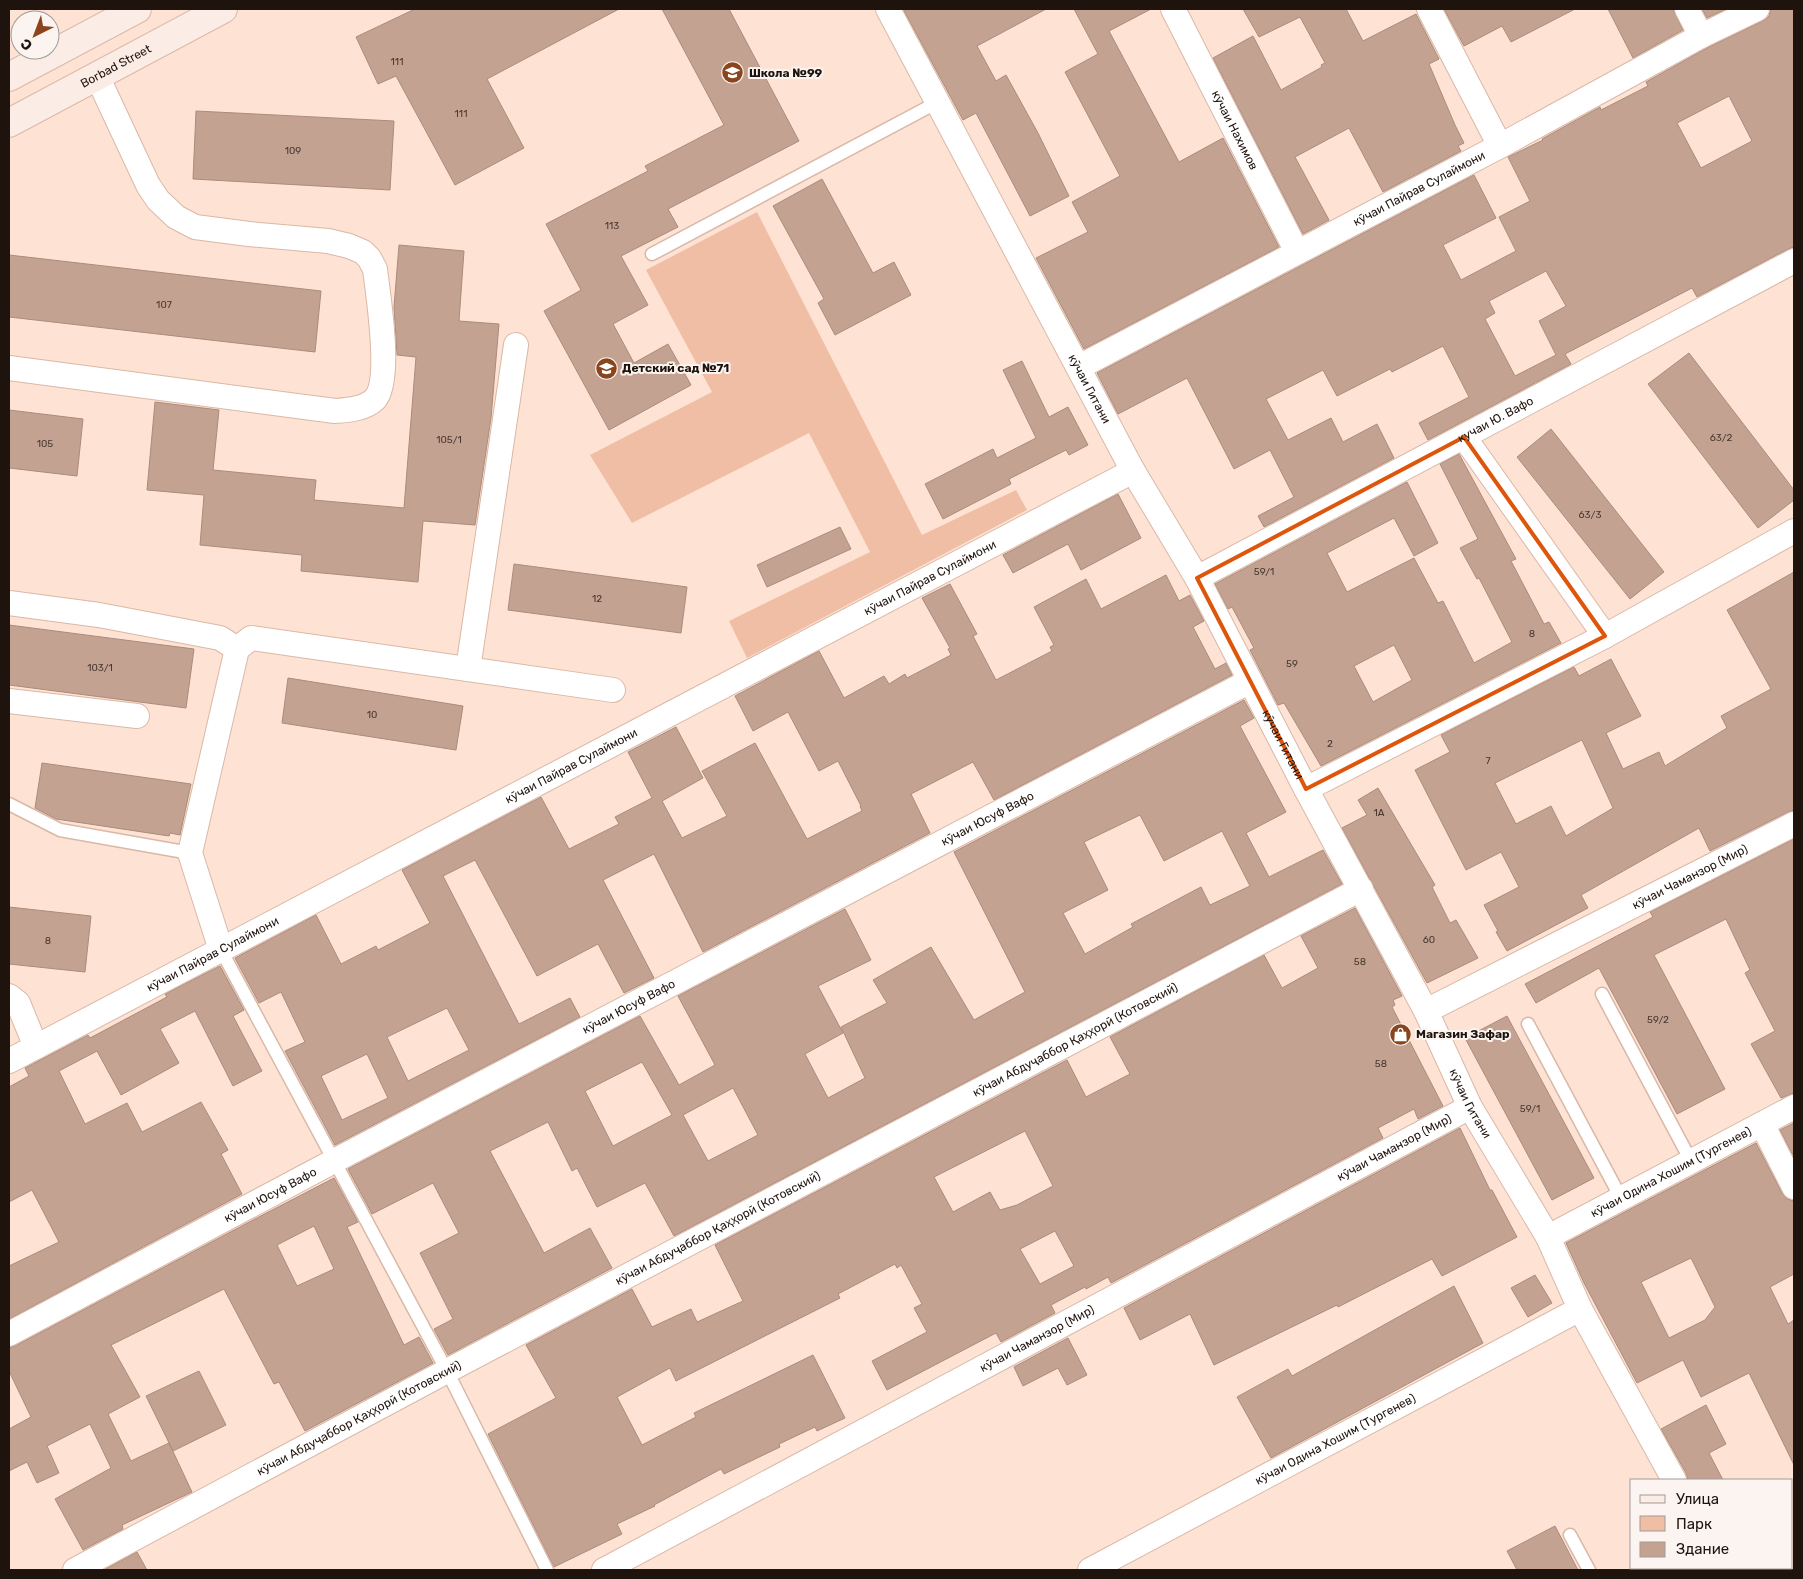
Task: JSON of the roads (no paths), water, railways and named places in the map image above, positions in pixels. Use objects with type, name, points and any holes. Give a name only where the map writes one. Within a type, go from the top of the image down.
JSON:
[{"type":"main road","points":[[9,77],[137,9]]},
{"type":"main road","name":"Borbad Street","points":[[9,123],[223,9]]},
{"type":"street","name":"кӯчаи Гитани","points":[[888,9],[1133,472],[1197,578],[1306,789],[1426,1012],[1470,1107],[1548,1237],[1580,1310],[1673,1479]]},
{"type":"street","name":"кӯчаи Нахимов","points":[[1173,9],[1297,252]]},
{"type":"street","points":[[1429,9],[1500,146]]},
{"type":"street","points":[[1687,9],[1701,36]]},
{"type":"street","name":"кӯчаи Пайрав Сулаймони","points":[[1079,367],[1500,146],[1701,36],[1757,9]]},
{"type":"street","points":[[9,368],[335,411],[352,409],[373,401],[382,385],[384,368],[376,278],[375,269],[369,258],[363,252],[349,246],[328,241],[195,227],[176,217],[158,200],[148,186],[97,76]]},
{"type":"street","name":"кучаи Ю. Вафо","points":[[1197,578],[1794,261]]},
{"type":"street","points":[[468,669],[516,345]]},
{"type":"street","points":[[1464,437],[1605,636]]},
{"type":"street","name":"кӯчаи Пайрав Сулаймони","points":[[9,1061],[1133,472]]},
{"type":"street","points":[[1306,789],[1605,636],[1794,530]]},
{"type":"street","points":[[9,603],[99,615],[220,638],[237,649]]},
{"type":"street","points":[[221,950],[190,853],[237,649],[251,638],[613,690]]},
{"type":"street","name":"кӯчаи Юсуф Вафо","points":[[9,1334],[334,1161],[1250,681]]},
{"type":"street","points":[[9,701],[137,716]]},
{"type":"street","name":"кӯчаи Чаманзор (Мир)","points":[[1426,1012],[1794,824]]},
{"type":"street","name":"кӯчаи Абдуҷаббор Қаҳҳорӣ (Котовский)","points":[[74,1570],[1361,889]]},
{"type":"street","points":[[9,996],[18,1003],[36,1047]]},
{"type":"street","name":"кӯчаи Чаманзор (Мир)","points":[[604,1570],[1470,1107]]},
{"type":"street","name":"кӯчаи Одина Хошим (Тургенев)","points":[[1548,1237],[1794,1107]]},
{"type":"street","points":[[1762,1124],[1794,1187]]},
{"type":"street","name":"кӯчаи Одина Хошим (Тургенев)","points":[[1090,1570],[1580,1310]]},
{"type":"lane","points":[[652,254],[938,102]]},
{"type":"lane","points":[[9,804],[60,830],[190,853]]},
{"type":"lane","points":[[221,950],[447,1371],[547,1570]]},
{"type":"lane","points":[[1602,994],[1691,1162]]},
{"type":"lane","points":[[1528,1024],[1621,1198]]},
{"type":"lane","points":[[1570,1535],[1589,1570]]},
{"type":"place","name":"Школа №99","points":[[733,73]]},
{"type":"place","name":"Детский сад №71","points":[[606,368]]},
{"type":"place","name":"Магазин Зафар","points":[[1400,1034]]}]
